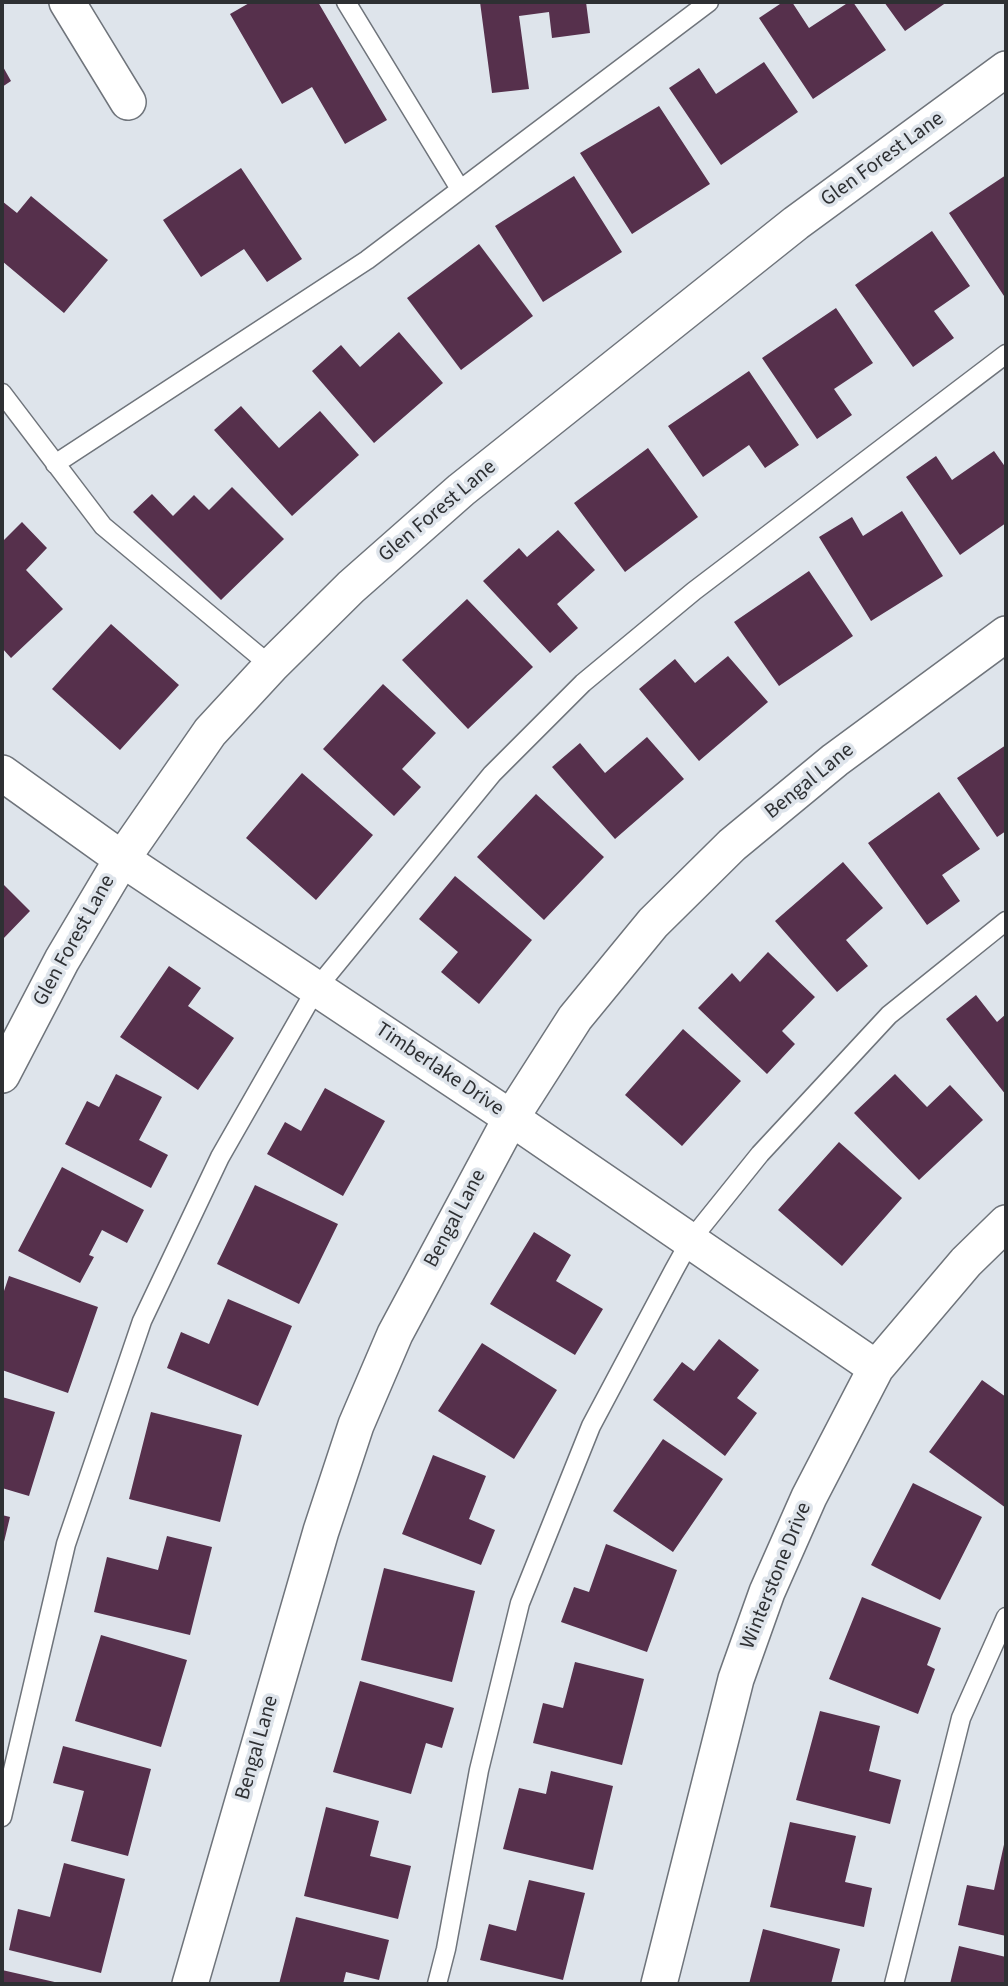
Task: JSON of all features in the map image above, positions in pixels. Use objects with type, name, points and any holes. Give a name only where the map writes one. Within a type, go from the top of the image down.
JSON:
[{"type":"street","points":[[67,2],[128,102]]},
{"type":"street","name":"Glen Forest Lane","points":[[5,1059],[122,859],[211,732],[271,666],[351,587],[461,490],[796,223],[1006,69]]},
{"type":"street","name":"Bengal Lane","points":[[190,1984],[321,1531],[356,1425],[395,1334],[510,1118],[575,1018],[653,923],[732,845],[835,760],[1006,634]]},
{"type":"street","name":"Timberlake Drive","points":[[2,773],[122,859],[510,1118],[876,1368]]},
{"type":"street","name":"Winterstone Drive","points":[[659,1984],[736,1679],[758,1617],[809,1497],[876,1368],[966,1262],[1006,1223]]},
{"type":"lane","points":[[346,2],[460,189]]},
{"type":"lane","points":[[55,464],[367,260],[709,2]]},
{"type":"lane","points":[[2,1817],[66,1544],[142,1321],[220,1157],[317,989],[492,774],[583,683],[694,591],[1006,354]]},
{"type":"lane","points":[[2,393],[103,526],[126,548],[271,666]]},
{"type":"lane","points":[[437,1984],[479,1770],[520,1603],[591,1426],[690,1241],[760,1154],[888,1015],[1006,921]]},
{"type":"lane","points":[[894,1984],[961,1718],[1006,1617]]},
{"type":"building","points":[[251,2],[318,2],[387,120],[345,144],[312,87],[282,104],[230,14]]},
{"type":"building","points":[[480,2],[586,2],[590,33],[552,38],[549,12],[519,16],[529,89],[492,93]]},
{"type":"building","points":[[783,2],[792,2],[809,28],[853,2],[886,50],[813,99],[759,18]]},
{"type":"building","points":[[884,2],[947,2],[905,31]]},
{"type":"building","points":[[764,62],[798,112],[721,165],[669,88],[699,68],[716,94]]},
{"type":"building","points":[[2,65],[11,81],[2,87]]},
{"type":"building","points":[[659,106],[710,184],[632,234],[580,153]]},
{"type":"building","points":[[241,168],[302,259],[267,282],[244,249],[201,277],[163,220]]},
{"type":"building","points":[[1006,175],[1006,299],[949,213]]},
{"type":"building","points":[[574,176],[622,252],[543,302],[495,226]]},
{"type":"building","points":[[31,196],[108,260],[64,313],[2,261],[2,201],[17,213]]},
{"type":"building","points":[[932,231],[970,286],[934,311],[954,338],[913,367],[855,285]]},
{"type":"building","points":[[479,244],[533,316],[461,370],[407,298]]},
{"type":"building","points":[[836,308],[873,363],[834,389],[852,415],[817,439],[762,358]]},
{"type":"building","points":[[399,332],[443,383],[374,443],[312,371],[341,345],[360,367]]},
{"type":"building","points":[[749,371],[799,445],[765,468],[749,445],[703,477],[668,426]]},
{"type":"building","points":[[241,406],[279,448],[320,411],[359,455],[292,516],[214,430]]},
{"type":"building","points":[[648,448],[698,517],[625,572],[574,503]]},
{"type":"building","points":[[994,451],[1006,468],[1006,523],[960,555],[906,477],[936,456],[952,480]]},
{"type":"building","points":[[232,487],[284,539],[221,600],[133,512],[152,494],[173,516],[194,495],[209,510]]},
{"type":"building","points":[[902,511],[943,576],[871,621],[819,537],[852,517],[863,536]]},
{"type":"building","points":[[22,522],[47,548],[26,570],[63,609],[11,658],[2,648],[2,542]]},
{"type":"building","points":[[558,530],[595,570],[557,604],[578,628],[550,653],[483,581],[519,548],[527,557]]},
{"type":"building","points":[[809,571],[853,636],[779,686],[734,622]]},
{"type":"building","points":[[467,599],[533,667],[468,729],[402,660]]},
{"type":"building","points":[[111,624],[179,685],[120,750],[52,689]]},
{"type":"building","points":[[728,656],[768,702],[699,761],[639,689],[675,659],[695,683]]},
{"type":"building","points":[[383,684],[436,733],[402,769],[421,787],[394,816],[323,749]]},
{"type":"building","points":[[647,737],[684,779],[615,839],[552,767],[580,743],[605,773]]},
{"type":"building","points":[[1006,745],[1006,831],[997,837],[957,778]]},
{"type":"building","points":[[302,773],[373,835],[316,900],[246,838]]},
{"type":"building","points":[[939,792],[980,849],[942,875],[960,901],[927,925],[868,843]]},
{"type":"building","points":[[536,794],[604,857],[544,920],[477,857]]},
{"type":"building","points":[[843,862],[883,908],[846,940],[868,966],[837,992],[775,921]]},
{"type":"building","points":[[455,876],[532,940],[479,1004],[441,972],[458,952],[419,919]]},
{"type":"building","points":[[2,883],[30,911],[2,940]]},
{"type":"building","points":[[768,952],[815,997],[782,1031],[795,1044],[767,1074],[698,1008],[732,973],[740,982]]},
{"type":"building","points":[[169,966],[201,988],[188,1006],[234,1038],[198,1090],[120,1037]]},
{"type":"building","points":[[976,995],[997,1022],[1006,1014],[1006,1095],[946,1019]]},
{"type":"building","points":[[683,1029],[741,1081],[682,1146],[625,1095]]},
{"type":"building","points":[[116,1074],[162,1097],[139,1140],[168,1155],[151,1188],[65,1144],[87,1101],[99,1107]]},
{"type":"building","points":[[895,1074],[927,1107],[950,1085],[983,1120],[919,1180],[854,1113]]},
{"type":"building","points":[[325,1088],[385,1121],[343,1196],[267,1154],[285,1122],[301,1131]]},
{"type":"building","points":[[839,1142],[902,1198],[842,1266],[778,1210]]},
{"type":"building","points":[[62,1167],[144,1210],[127,1243],[102,1230],[89,1255],[94,1257],[80,1283],[18,1251]]},
{"type":"building","points":[[255,1185],[338,1224],[299,1304],[217,1264]]},
{"type":"building","points":[[534,1232],[571,1255],[556,1281],[603,1309],[575,1355],[490,1304]]},
{"type":"building","points":[[9,1276],[98,1307],[68,1393],[2,1370],[2,1297]]},
{"type":"building","points":[[228,1299],[292,1326],[258,1406],[167,1368],[181,1332],[209,1344]]},
{"type":"building","points":[[719,1339],[759,1370],[737,1398],[757,1413],[725,1456],[653,1400],[682,1362],[694,1371]]},
{"type":"building","points":[[482,1343],[557,1390],[514,1459],[438,1411]]},
{"type":"building","points":[[982,1380],[1006,1397],[1006,1508],[929,1452]]},
{"type":"building","points":[[2,1397],[55,1412],[29,1496],[2,1488]]},
{"type":"building","points":[[151,1412],[242,1435],[220,1522],[129,1499]]},
{"type":"building","points":[[663,1439],[723,1479],[673,1552],[613,1511]]},
{"type":"building","points":[[433,1455],[486,1476],[469,1519],[495,1530],[481,1565],[402,1534]]},
{"type":"building","points":[[913,1483],[982,1517],[940,1600],[871,1565]]},
{"type":"building","points":[[2,1515],[10,1517],[3,1546],[2,1546]]},
{"type":"building","points":[[167,1536],[212,1547],[190,1635],[94,1612],[107,1557],[158,1570]]},
{"type":"building","points":[[606,1544],[677,1570],[647,1652],[561,1622],[574,1587],[589,1592]]},
{"type":"building","points":[[384,1568],[475,1591],[452,1682],[361,1660]]},
{"type":"building","points":[[862,1597],[941,1628],[927,1665],[935,1669],[918,1714],[829,1679]]},
{"type":"building","points":[[101,1635],[187,1660],[161,1747],[75,1721]]},
{"type":"building","points":[[575,1662],[644,1679],[622,1765],[533,1743],[543,1703],[563,1708]]},
{"type":"building","points":[[360,1681],[454,1708],[442,1748],[426,1743],[411,1794],[333,1772]]},
{"type":"building","points":[[820,1711],[880,1726],[869,1771],[901,1780],[890,1824],[796,1800]]},
{"type":"building","points":[[63,1746],[151,1769],[128,1856],[71,1841],[84,1791],[53,1783]]},
{"type":"building","points":[[551,1771],[613,1786],[593,1870],[503,1849],[519,1788],[546,1794]]},
{"type":"building","points":[[326,1807],[379,1821],[370,1856],[411,1866],[398,1919],[304,1896]]},
{"type":"building","points":[[790,1822],[856,1836],[845,1882],[872,1888],[864,1927],[770,1907]]},
{"type":"building","points":[[1005,1840],[1006,1936],[958,1925],[967,1885],[994,1890]]},
{"type":"building","points":[[64,1863],[125,1879],[101,1973],[9,1950],[18,1909],[50,1917]]},
{"type":"building","points":[[529,1880],[585,1893],[563,1980],[480,1960],[489,1924],[516,1931]]},
{"type":"building","points":[[296,1917],[389,1940],[379,1980],[346,1972],[343,1984],[279,1984]]},
{"type":"building","points":[[763,1929],[840,1949],[831,1984],[749,1984]]},
{"type":"building","points":[[959,1946],[1006,1957],[1006,1984],[950,1984]]},
{"type":"building","points":[[2,1970],[59,1983],[59,1984],[2,1984]]}]
